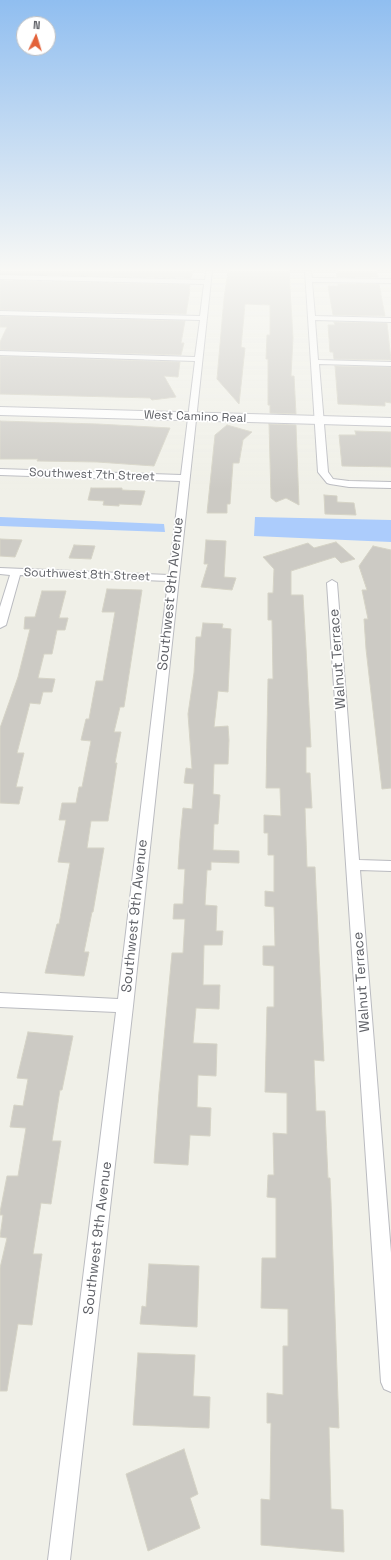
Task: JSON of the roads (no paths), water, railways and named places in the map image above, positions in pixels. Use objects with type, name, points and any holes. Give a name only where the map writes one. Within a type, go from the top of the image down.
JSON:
[{"type":"street","name":"Southwest 9th Avenue","points":[[60,1560],[125,1006],[200,344]]},
{"type":"street","points":[[313,344],[323,472],[330,481],[348,484],[391,485]]},
{"type":"street","points":[[0,353],[198,359]]},
{"type":"street","points":[[315,362],[391,364]]},
{"type":"street","name":"West Camino Real","points":[[0,404],[319,417],[391,422]]},
{"type":"street","name":"West Camino Real","points":[[0,411],[192,413]]},
{"type":"street","name":"West Camino Real","points":[[319,417],[391,415]]},
{"type":"street","name":"Southwest 7th Street","points":[[0,472],[185,478]]},
{"type":"street","name":"Southwest 8th Street","points":[[0,571],[173,578]]},
{"type":"street","points":[[0,625],[16,572]]},
{"type":"street","name":"Walnut Terrace","points":[[332,584],[354,865],[391,1382]]},
{"type":"street","points":[[354,865],[391,866]]},
{"type":"street","points":[[0,1000],[125,1006]]},
{"type":"water","points":[[0,517],[164,524],[165,532],[0,526]]},
{"type":"water","points":[[255,517],[391,520],[391,542],[254,536]]}]
